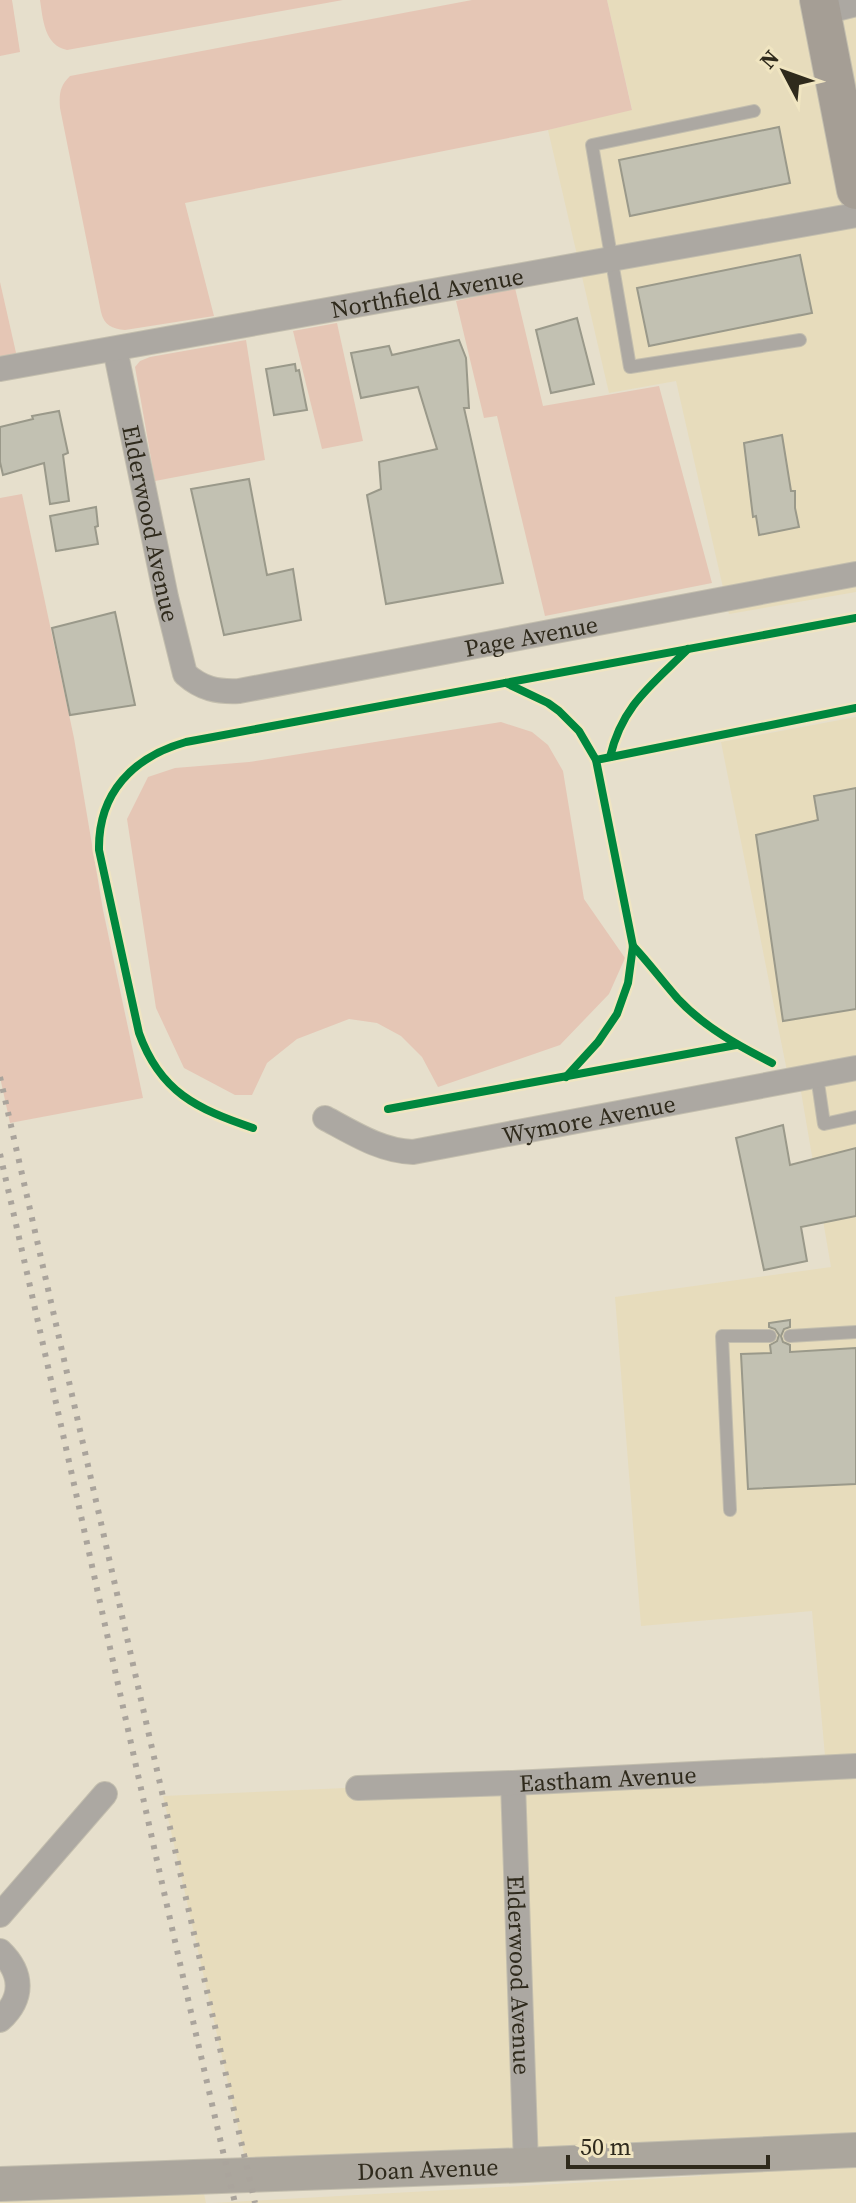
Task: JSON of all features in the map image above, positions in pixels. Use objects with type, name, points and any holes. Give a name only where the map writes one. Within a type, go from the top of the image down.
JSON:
[{"type":"main road","points":[[832,6],[856,190]]},
{"type":"street","name":"Northfield Avenue","points":[[0,369],[856,215]]},
{"type":"street","name":"Elderwood Avenue","points":[[115,349],[185,674],[204,688]]},
{"type":"street","name":"Page Avenue","points":[[204,688],[222,692],[239,691],[856,574]]},
{"type":"street","name":"Wymore Avenue","points":[[325,1118],[386,1148],[413,1152],[856,1068]]},
{"type":"street","name":"Eastham Avenue","points":[[358,1788],[856,1766]]},
{"type":"street","name":"Elderwood Avenue","points":[[513,1783],[526,2165]]},
{"type":"street","points":[[0,1915],[105,1794]]},
{"type":"street","points":[[0,1951],[16,1971],[18,1984],[17,1997],[0,2020]]},
{"type":"street","name":"Doan Avenue","points":[[0,2184],[856,2150]]},
{"type":"lane","points":[[754,111],[592,145],[630,367],[800,340]]},
{"type":"lane","points":[[817,1076],[824,1124],[856,1117]]},
{"type":"lane","points":[[790,1336],[856,1332]]},
{"type":"lane","points":[[730,1510],[722,1336],[770,1336]]},
{"type":"shaded area","points":[[0,0],[12,0],[20,52],[0,56]]},
{"type":"shaded area","points":[[40,0],[343,0],[67,50],[49,37]]},
{"type":"shaded area","points":[[472,0],[607,0],[632,110],[548,130],[185,203],[214,316],[125,330],[106,323],[101,312],[60,108],[61,90],[70,76]]},
{"type":"shaded area","points":[[607,0],[856,0],[856,592],[729,614],[676,381],[609,393],[548,130],[632,109]]},
{"type":"shaded area","points":[[0,282],[19,366],[0,369]]},
{"type":"shaded area","points":[[515,288],[543,406],[659,386],[712,583],[545,616],[497,416],[484,418],[456,301]]},
{"type":"shaded area","points":[[337,323],[363,441],[322,449],[293,331]]},
{"type":"shaded area","points":[[246,340],[265,460],[155,481],[135,367],[150,357]]},
{"type":"shaded area","points":[[22,494],[74,738],[103,910],[143,1098],[10,1123],[0,1077],[0,498]]},
{"type":"shaded area","points":[[856,717],[856,2203],[212,2203],[701,2176],[701,2172],[249,2176],[163,1796],[826,1767],[812,1611],[641,1626],[615,1297],[831,1267],[799,1080],[789,1081],[721,742]]},
{"type":"shaded area","points":[[501,722],[532,732],[548,745],[563,771],[584,899],[625,958],[609,994],[560,1045],[438,1087],[422,1057],[401,1036],[377,1023],[349,1019],[297,1039],[267,1063],[252,1095],[235,1095],[184,1068],[156,1008],[127,819],[148,777],[175,768],[249,762]]},
{"type":"shaded area","points":[[200,2176],[206,2203],[0,2203],[0,2184]]},
{"type":"building","points":[[779,127],[790,183],[630,216],[619,160]]},
{"type":"building","points":[[800,255],[812,313],[649,346],[637,288]]},
{"type":"building","points":[[577,318],[594,384],[551,393],[536,330]]},
{"type":"building","points":[[459,340],[466,358],[469,408],[464,408],[503,583],[386,604],[367,495],[381,489],[379,462],[437,449],[418,387],[361,398],[351,353],[389,346],[392,355]]},
{"type":"building","points":[[295,364],[307,410],[274,415],[266,369]]},
{"type":"building","points":[[59,411],[68,453],[63,455],[69,501],[50,504],[44,463],[3,475],[0,427]]},
{"type":"building","points":[[782,435],[791,491],[795,491],[799,527],[759,535],[756,516],[753,517],[744,443]]},
{"type":"building","points":[[249,479],[267,575],[293,569],[301,620],[224,635],[191,489]]},
{"type":"building","points":[[96,507],[98,544],[56,551],[50,516]]},
{"type":"building","points":[[115,612],[135,705],[70,715],[52,628]]},
{"type":"building","points":[[856,788],[856,1009],[783,1021],[756,835],[818,820],[814,796]]},
{"type":"building","points":[[783,1125],[790,1165],[856,1148],[856,1216],[801,1227],[807,1261],[764,1270],[736,1138]]},
{"type":"building","points":[[790,1320],[790,1327],[784,1329],[781,1336],[783,1342],[790,1345],[790,1352],[856,1348],[856,1484],[748,1489],[741,1354],[771,1353],[770,1345],[777,1341],[779,1335],[769,1327],[769,1323]]},
{"type":"railway","points":[[0,1077],[255,2203]]},
{"type":"railway","points":[[0,1154],[235,2203]]},
{"type":"cycle path","points":[[253,1128],[183,1096],[158,1070],[139,1033],[99,850],[100,830],[112,795],[135,768],[150,757],[186,742],[856,618]]},
{"type":"cycle path","points":[[610,757],[630,709],[688,649]]},
{"type":"cycle path","points":[[506,683],[559,711],[579,731],[596,760],[633,946],[628,983],[617,1014],[598,1042],[566,1077]]},
{"type":"cycle path","points":[[596,760],[856,708]]},
{"type":"cycle path","points":[[633,946],[678,999],[699,1018],[772,1063]]},
{"type":"cycle path","points":[[388,1109],[736,1045]]}]
